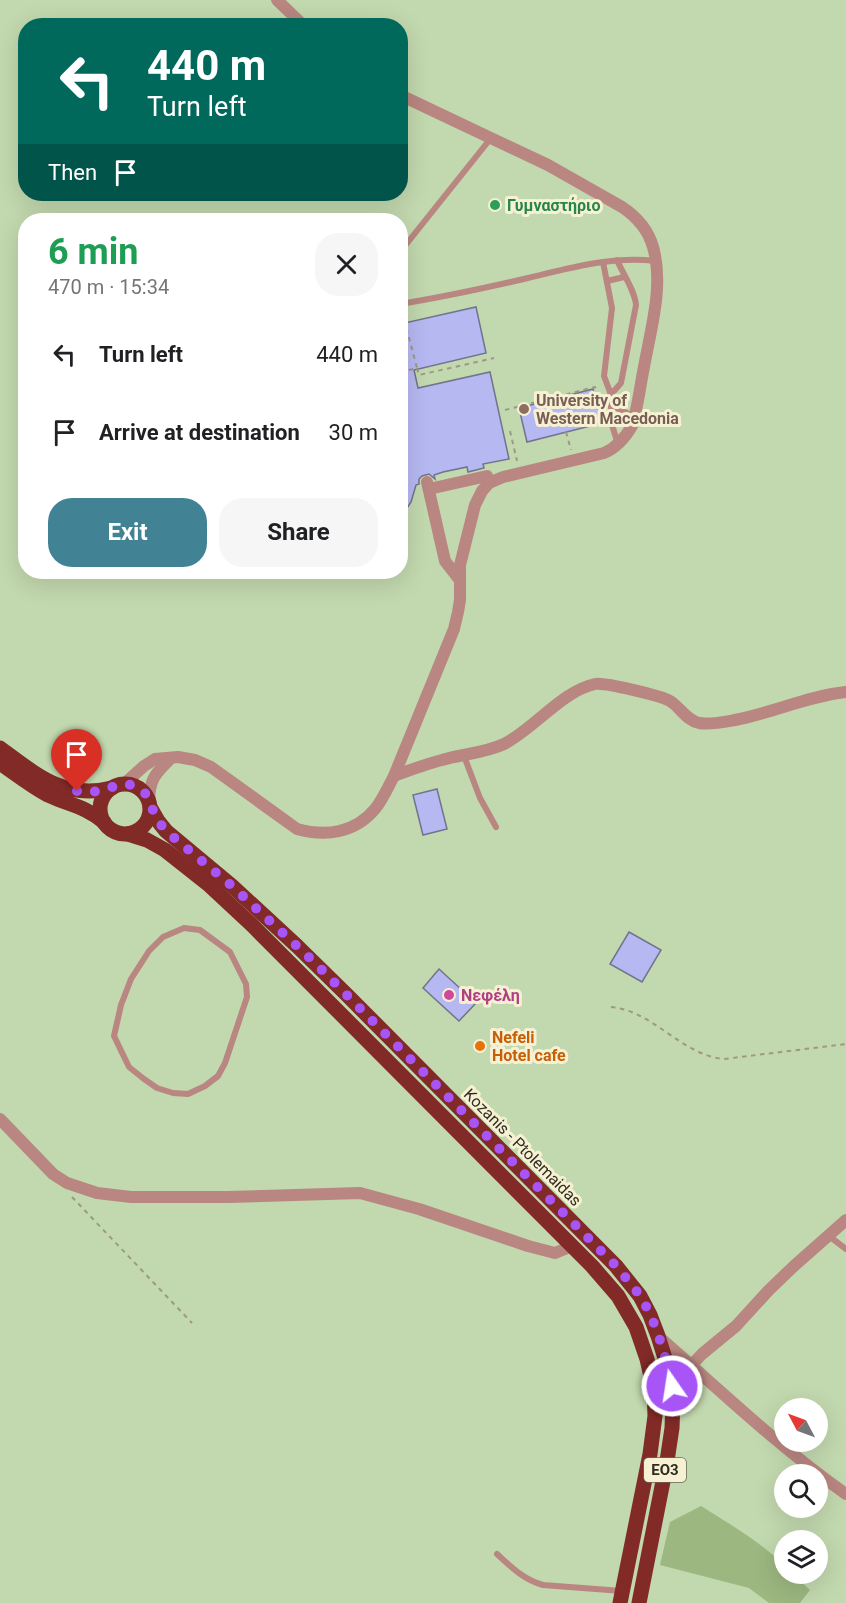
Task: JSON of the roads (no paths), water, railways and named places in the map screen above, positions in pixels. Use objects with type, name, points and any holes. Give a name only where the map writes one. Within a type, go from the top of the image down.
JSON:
[{"type":"main road","points":[[0,748],[62,788],[93,792],[118,786]]},
{"type":"main road","name":"ΕΟ3","points":[[0,763],[46,794],[93,813],[114,831],[156,843],[208,884],[298,970],[606,1281],[627,1311],[641,1341],[654,1390],[655,1416],[650,1454],[621,1597]]},
{"type":"main road","name":"ΕΟ3","points":[[118,786],[132,785],[139,788],[150,803]]},
{"type":"main road","points":[[104,822],[101,803],[105,794],[118,786]]},
{"type":"main road","points":[[128,834],[145,825],[149,816],[150,803]]},
{"type":"main road","name":"Kozanis - Ptolemaidas","points":[[150,803],[158,821],[166,831],[232,886],[314,962],[616,1266],[640,1296],[658,1336],[672,1386],[672,1428],[656,1524],[639,1603]]},
{"type":"street","points":[[277,0],[296,18]]},
{"type":"street","points":[[118,786],[155,759],[195,760],[211,767],[297,829],[329,834],[351,828],[365,819],[375,810],[394,776],[454,629],[460,600],[460,565],[478,498],[489,483],[503,477],[604,453],[618,444],[632,426],[653,317],[657,279],[653,246],[642,224],[631,213],[548,165],[408,99]]},
{"type":"street","points":[[459,579],[445,561],[428,485],[487,476],[489,483]]},
{"type":"street","points":[[394,776],[435,762],[503,744],[517,736],[559,703],[584,687],[597,683],[611,684],[664,698],[678,707],[686,717],[700,723],[754,716],[846,692]]},
{"type":"street","points":[[150,803],[150,786],[154,777],[171,758]]},
{"type":"street","points":[[0,1119],[53,1174],[67,1183],[97,1193],[131,1197],[360,1193],[419,1209],[555,1253],[572,1246]]},
{"type":"street","points":[[672,1386],[691,1365],[736,1326],[769,1290],[846,1220]]},
{"type":"street","points":[[658,1336],[762,1429],[821,1477],[846,1494]]},
{"type":"lane","points":[[408,242],[491,138]]},
{"type":"lane","points":[[408,304],[603,262],[634,259],[656,261]]},
{"type":"lane","points":[[610,392],[621,383],[636,305],[634,295],[617,260]]},
{"type":"lane","points":[[603,262],[612,308],[604,376],[610,392],[612,424],[618,444]]},
{"type":"lane","points":[[607,281],[624,277]]},
{"type":"lane","points":[[611,405],[635,417]]},
{"type":"lane","points":[[464,756],[480,798],[496,827]]},
{"type":"lane","points":[[184,928],[200,930],[230,952],[246,984],[247,996],[225,1063],[218,1076],[205,1086],[188,1094],[173,1093],[157,1088],[144,1079],[129,1067],[114,1036],[121,1005],[131,979],[149,951],[163,938],[184,928]]},
{"type":"lane","points":[[828,1235],[846,1249]]},
{"type":"lane","points":[[497,1554],[522,1576],[534,1583],[621,1597]]},
{"type":"place","name":"Γυμναστήριο","points":[[495,205]]},
{"type":"place","name":"University of Western Macedonia","points":[[524,409]]},
{"type":"place","name":"Νεφέλη","points":[[449,995]]},
{"type":"place","name":"Nefeli Hotel cafe","points":[[480,1046]]}]
